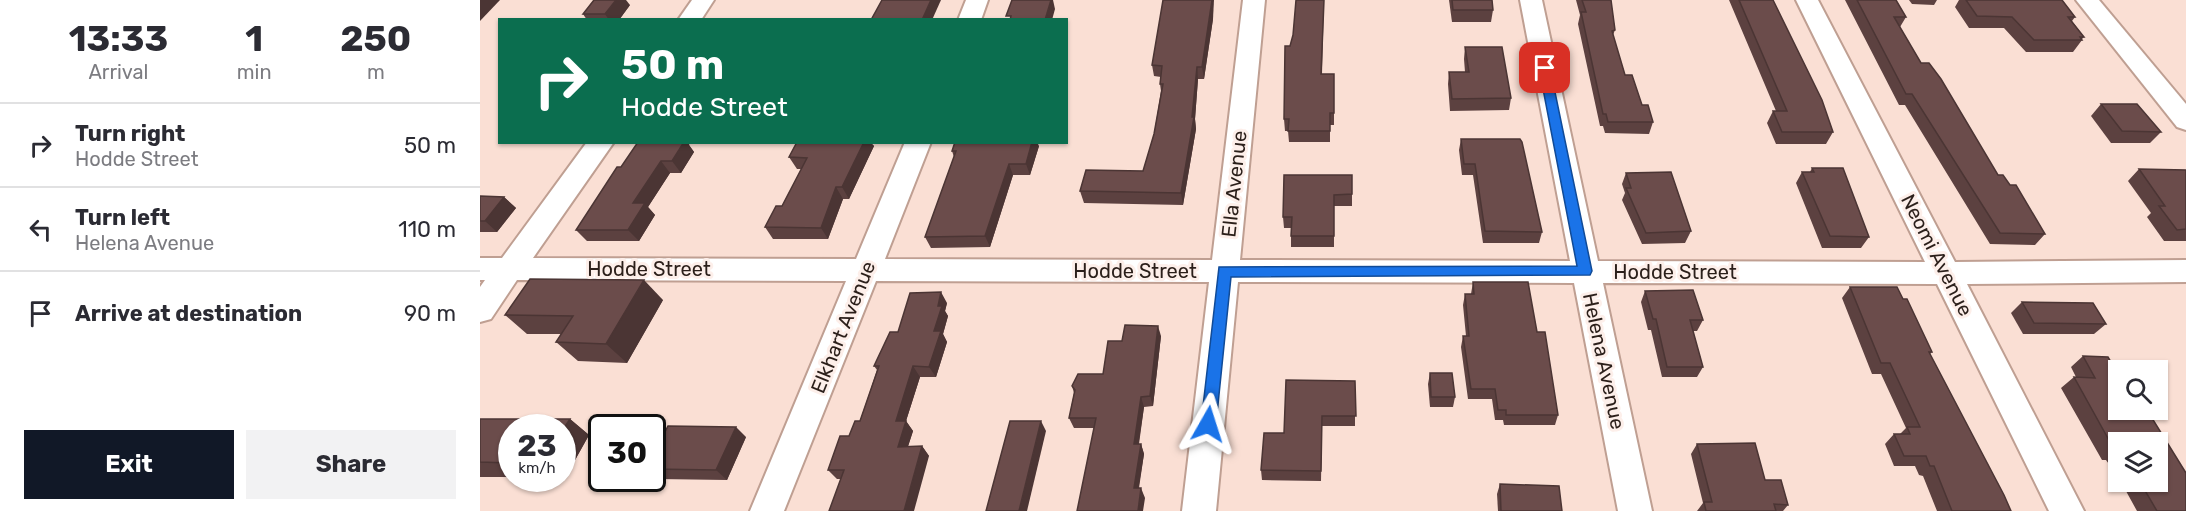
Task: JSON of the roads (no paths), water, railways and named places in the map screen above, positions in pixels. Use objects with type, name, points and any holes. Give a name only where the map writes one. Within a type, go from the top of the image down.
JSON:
[{"type":"street","points":[[690,18],[703,0]]},
{"type":"street","points":[[970,18],[977,0]]},
{"type":"street","name":"Ella Avenue","points":[[1199,511],[1254,0]]},
{"type":"street","name":"Helena Avenue","points":[[1531,0],[1635,511]]},
{"type":"street","name":"Neomi Avenue","points":[[1807,0],[2067,511]]},
{"type":"street","points":[[2087,0],[2186,121]]},
{"type":"street","points":[[480,310],[600,144]]},
{"type":"street","name":"Elkhart Avenue","points":[[767,511],[917,144]]},
{"type":"street","name":"Hodde Street","points":[[480,269],[1946,273],[2186,271]]}]
